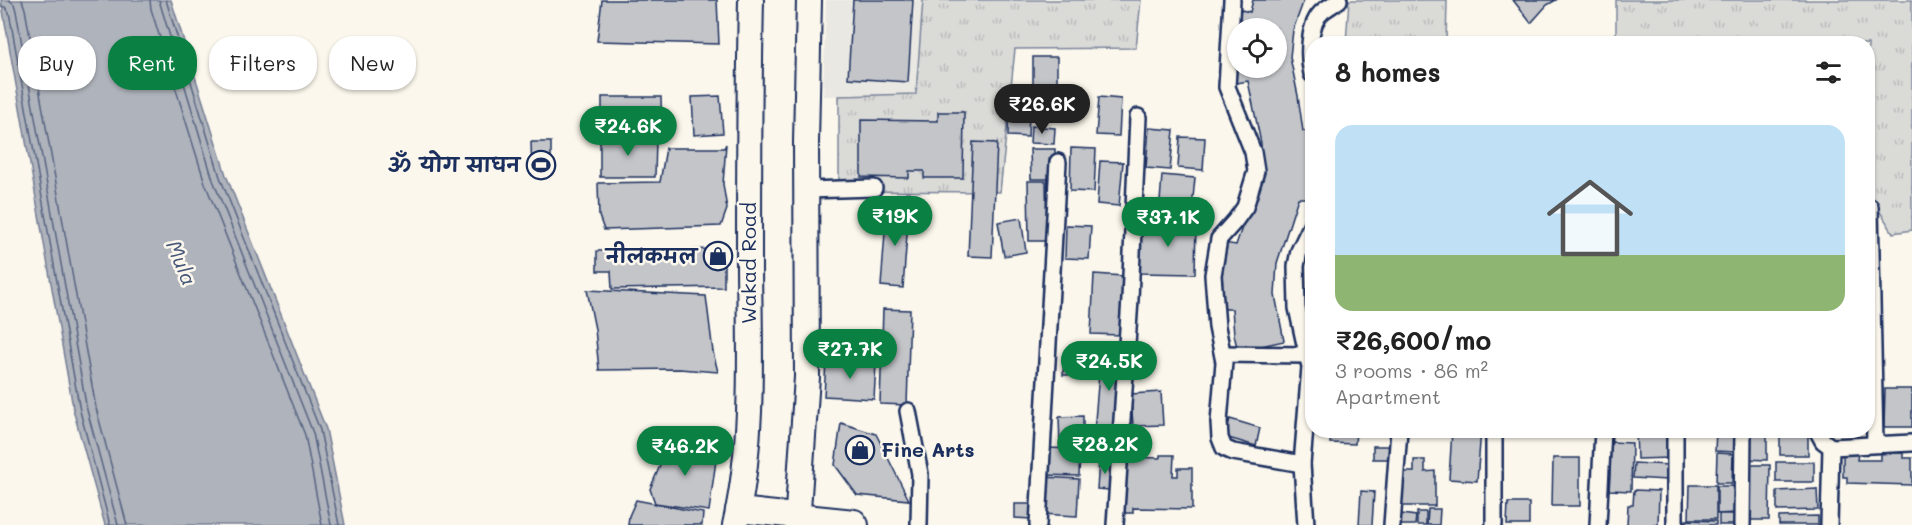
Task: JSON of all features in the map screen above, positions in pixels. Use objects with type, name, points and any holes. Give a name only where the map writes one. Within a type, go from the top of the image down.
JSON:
[{"type":"main road","name":"Wakad Road","points":[[737,517],[746,449],[749,375],[748,142],[751,0]]},
{"type":"main road","points":[[798,520],[807,376],[809,0]]},
{"type":"main road","points":[[737,517],[854,522],[856,525]]},
{"type":"street","points":[[1232,0],[1227,87],[1253,152],[1256,171],[1245,207],[1218,239],[1213,275],[1217,327],[1224,362],[1219,422],[1220,438],[1224,448],[1233,452],[1302,464]]},
{"type":"street","points":[[1312,36],[1312,30],[1322,11],[1339,0]]},
{"type":"street","points":[[1115,525],[1130,299],[1138,117]]},
{"type":"street","points":[[1038,525],[1058,162]]},
{"type":"street","points":[[807,190],[874,188]]},
{"type":"street","points":[[1305,239],[1299,251],[1296,266],[1297,308],[1305,343]]},
{"type":"street","points":[[1223,354],[1305,356]]},
{"type":"street","points":[[909,411],[920,474],[919,525]]},
{"type":"street","points":[[1305,433],[1302,464],[1306,525]]},
{"type":"street","points":[[1392,525],[1398,438]]},
{"type":"street","points":[[1494,438],[1494,525]]},
{"type":"street","points":[[1598,525],[1603,438]]},
{"type":"street","points":[[1675,438],[1675,525]]},
{"type":"street","points":[[1742,525],[1743,438]]},
{"type":"street","points":[[1821,438],[1831,447],[1875,443],[1912,443]]},
{"type":"street","points":[[1875,438],[1875,443]]},
{"type":"street","points":[[1829,525],[1831,447]]},
{"type":"shaded area","points":[[826,0],[923,0],[916,94],[823,96]]},
{"type":"green space","points":[[923,0],[1141,0],[1136,48],[1015,49],[1000,192],[839,191],[839,96],[916,94]]},
{"type":"green space","points":[[1349,0],[1447,0],[1446,36],[1346,36]]},
{"type":"green space","points":[[1616,0],[1912,0],[1912,230],[1893,233],[1875,203],[1875,36],[1616,36]]},
{"type":"water","name":"Mula","points":[[1,0],[171,0],[182,36],[108,36],[108,90],[197,90],[197,83],[226,175],[326,429],[345,525],[105,525],[74,413]]},
{"type":"building","points":[[602,0],[717,0],[719,44],[597,41]]},
{"type":"building","points":[[853,0],[913,0],[908,82],[848,78]]},
{"type":"building","points":[[1253,0],[1304,0],[1293,30],[1290,57],[1303,131],[1305,131],[1305,198],[1298,198],[1277,263],[1275,295],[1284,341],[1238,351],[1232,309],[1221,309],[1220,275],[1224,243],[1236,245],[1261,172],[1261,143],[1248,81],[1236,83],[1236,78],[1287,78],[1287,18],[1237,18],[1237,9],[1250,12]]},
{"type":"building","points":[[1513,0],[1556,0],[1547,5],[1531,23]]},
{"type":"building","points":[[1033,57],[1057,57],[1057,88],[1033,88]]},
{"type":"building","points":[[1009,92],[1030,93],[1028,137],[1008,136]]},
{"type":"building","points":[[1058,93],[1059,115],[1036,116],[1035,94]]},
{"type":"building","points":[[720,96],[723,133],[694,135],[692,97]]},
{"type":"building","points":[[602,97],[661,97],[662,134],[602,135]]},
{"type":"building","points":[[1099,97],[1121,99],[1119,136],[1096,135]]},
{"type":"building","points":[[938,112],[964,112],[963,178],[924,178],[924,171],[909,171],[909,178],[861,177],[861,120],[938,121]]},
{"type":"building","points":[[1031,126],[1055,128],[1054,144],[1030,143]]},
{"type":"building","points":[[1149,128],[1174,130],[1170,170],[1146,168]]},
{"type":"building","points":[[600,137],[656,138],[655,177],[600,177]]},
{"type":"building","points":[[1180,137],[1205,138],[1203,170],[1178,168]]},
{"type":"building","points":[[531,142],[551,142],[551,175],[532,175]]},
{"type":"building","points":[[973,142],[997,143],[992,257],[968,256]]},
{"type":"building","points":[[726,144],[723,184],[727,209],[721,226],[604,230],[599,216],[598,183],[660,182],[666,148],[724,148]]},
{"type":"building","points":[[1071,148],[1096,149],[1094,192],[1070,191]]},
{"type":"building","points":[[1030,149],[1055,149],[1055,179],[1031,179]]},
{"type":"building","points":[[1100,161],[1123,162],[1119,206],[1097,204]]},
{"type":"building","points":[[1162,175],[1195,178],[1191,218],[1159,215]]},
{"type":"building","points":[[1028,181],[1046,181],[1047,241],[1029,241]]},
{"type":"building","points":[[887,206],[909,207],[903,288],[881,286]]},
{"type":"building","points":[[1021,218],[1026,252],[1004,256],[998,222]]},
{"type":"building","points":[[1140,221],[1196,222],[1195,274],[1139,273]]},
{"type":"building","points":[[1066,225],[1091,226],[1089,259],[1065,258]]},
{"type":"building","points":[[724,249],[724,287],[612,289],[611,271],[597,271],[597,251]]},
{"type":"building","points":[[1094,274],[1123,276],[1120,335],[1091,334]]},
{"type":"building","points":[[587,290],[706,296],[713,352],[718,372],[679,369],[599,370],[595,329]]},
{"type":"building","points":[[883,309],[910,310],[907,405],[880,404]]},
{"type":"building","points":[[1101,350],[1124,351],[1117,434],[1094,432]]},
{"type":"building","points":[[1064,358],[1087,359],[1087,375],[1063,375]]},
{"type":"building","points":[[826,361],[876,363],[874,399],[824,396]]},
{"type":"building","points":[[1885,389],[1912,389],[1912,427],[1884,427]]},
{"type":"building","points":[[1161,392],[1163,425],[1133,426],[1131,394]]},
{"type":"building","points":[[1083,416],[1083,447],[1060,447],[1059,417]]},
{"type":"building","points":[[1230,419],[1260,428],[1256,446],[1225,437]]},
{"type":"building","name":"Fine Arts","points":[[841,423],[876,434],[909,500],[857,495],[835,465]]},
{"type":"building","points":[[1330,438],[1355,438],[1355,444],[1330,443]]},
{"type":"building","points":[[1452,438],[1480,438],[1477,481],[1449,479]]},
{"type":"building","points":[[1636,438],[1669,438],[1670,458],[1637,459]]},
{"type":"building","points":[[1716,438],[1735,438],[1735,452],[1715,451]]},
{"type":"building","points":[[1745,438],[1767,438],[1767,460],[1745,459]]},
{"type":"building","points":[[1780,438],[1808,438],[1808,455],[1780,455]]},
{"type":"building","points":[[671,440],[717,453],[709,511],[655,503],[650,489]]},
{"type":"building","points":[[1611,442],[1632,443],[1631,491],[1609,490]]},
{"type":"building","points":[[1373,446],[1393,446],[1393,459],[1373,459]]},
{"type":"building","points":[[1045,448],[1080,449],[1079,476],[1044,475]]},
{"type":"building","points":[[1717,453],[1733,454],[1732,483],[1716,483]]},
{"type":"building","points":[[1843,453],[1858,453],[1857,460],[1881,460],[1881,453],[1903,453],[1903,458],[1912,458],[1912,485],[1847,483],[1847,477],[1843,477]]},
{"type":"building","points":[[1160,455],[1174,455],[1173,476],[1178,476],[1178,468],[1192,468],[1192,509],[1133,508],[1133,513],[1125,513],[1126,457],[1160,458]]},
{"type":"building","points":[[1553,458],[1580,458],[1580,506],[1552,506]]},
{"type":"building","points":[[1099,460],[1113,461],[1110,490],[1097,489]]},
{"type":"building","points":[[1414,460],[1425,460],[1425,472],[1435,471],[1435,506],[1399,506],[1399,472],[1414,472]]},
{"type":"building","points":[[1776,462],[1814,462],[1814,482],[1776,482]]},
{"type":"building","points":[[1634,463],[1668,465],[1667,480],[1633,478]]},
{"type":"building","points":[[1745,465],[1770,465],[1769,520],[1744,520]]},
{"type":"building","points":[[1043,477],[1079,479],[1077,516],[1041,514]]},
{"type":"building","points":[[1690,485],[1716,485],[1716,519],[1689,519]]},
{"type":"building","points":[[1717,486],[1735,486],[1735,513],[1717,514]]},
{"type":"building","points":[[1817,489],[1818,510],[1777,511],[1777,491]]},
{"type":"building","points":[[1634,490],[1659,491],[1658,525],[1627,525],[1628,505],[1633,505]]},
{"type":"building","points":[[1361,491],[1374,492],[1372,525],[1359,525]]},
{"type":"building","points":[[636,500],[703,513],[702,525],[628,525]]},
{"type":"building","points":[[1508,503],[1529,503],[1529,525],[1507,525]]},
{"type":"building","points":[[1015,504],[1032,504],[1031,519],[1015,518]]},
{"type":"building","points":[[1428,509],[1440,509],[1439,525],[1427,525]]},
{"type":"building","points":[[1417,512],[1426,512],[1426,525],[1417,525]]},
{"type":"building","points":[[1394,513],[1416,516],[1415,525],[1393,525]]},
{"type":"building","points":[[1719,514],[1737,514],[1737,525],[1719,525]]},
{"type":"building","points":[[1818,516],[1818,525],[1779,525],[1779,517]]},
{"type":"building","points":[[1686,520],[1716,521],[1716,525],[1686,525]]},
{"type":"place","name":"ॐ योग साघन","points":[[541,165]]},
{"type":"place","name":"नीलकमल","points":[[718,256]]},
{"type":"place","name":"Fine Arts","points":[[860,450]]}]
